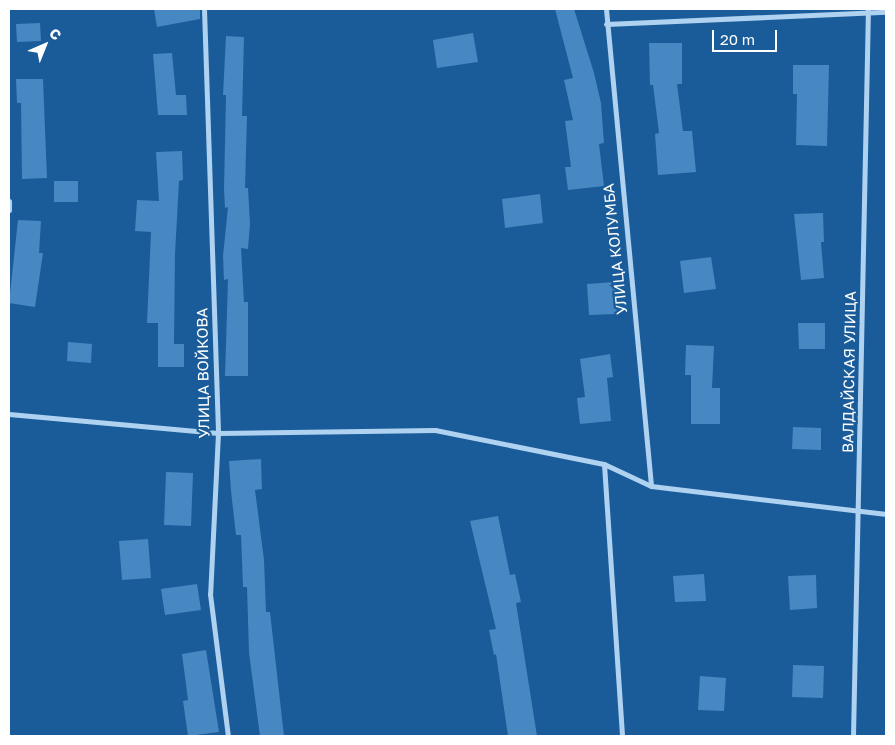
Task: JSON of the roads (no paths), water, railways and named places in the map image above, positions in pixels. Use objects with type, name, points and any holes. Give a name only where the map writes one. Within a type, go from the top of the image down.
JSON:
[{"type":"street","name":"УЛИЦА ВОЙКОВА","points":[[204,9],[218,433],[210,594],[228,736]]},
{"type":"street","name":"УЛИЦА КОЛУМБА","points":[[606,9],[651,486]]},
{"type":"street","points":[[606,24],[868,11],[886,12]]},
{"type":"street","name":"ВАЛДАЙСКАЯ УЛИЦА","points":[[854,736],[868,11]]},
{"type":"street","points":[[9,201],[9,210]]},
{"type":"street","points":[[9,414],[218,433],[435,430],[604,464],[651,486],[886,514]]},
{"type":"street","points":[[604,464],[622,736]]}]
